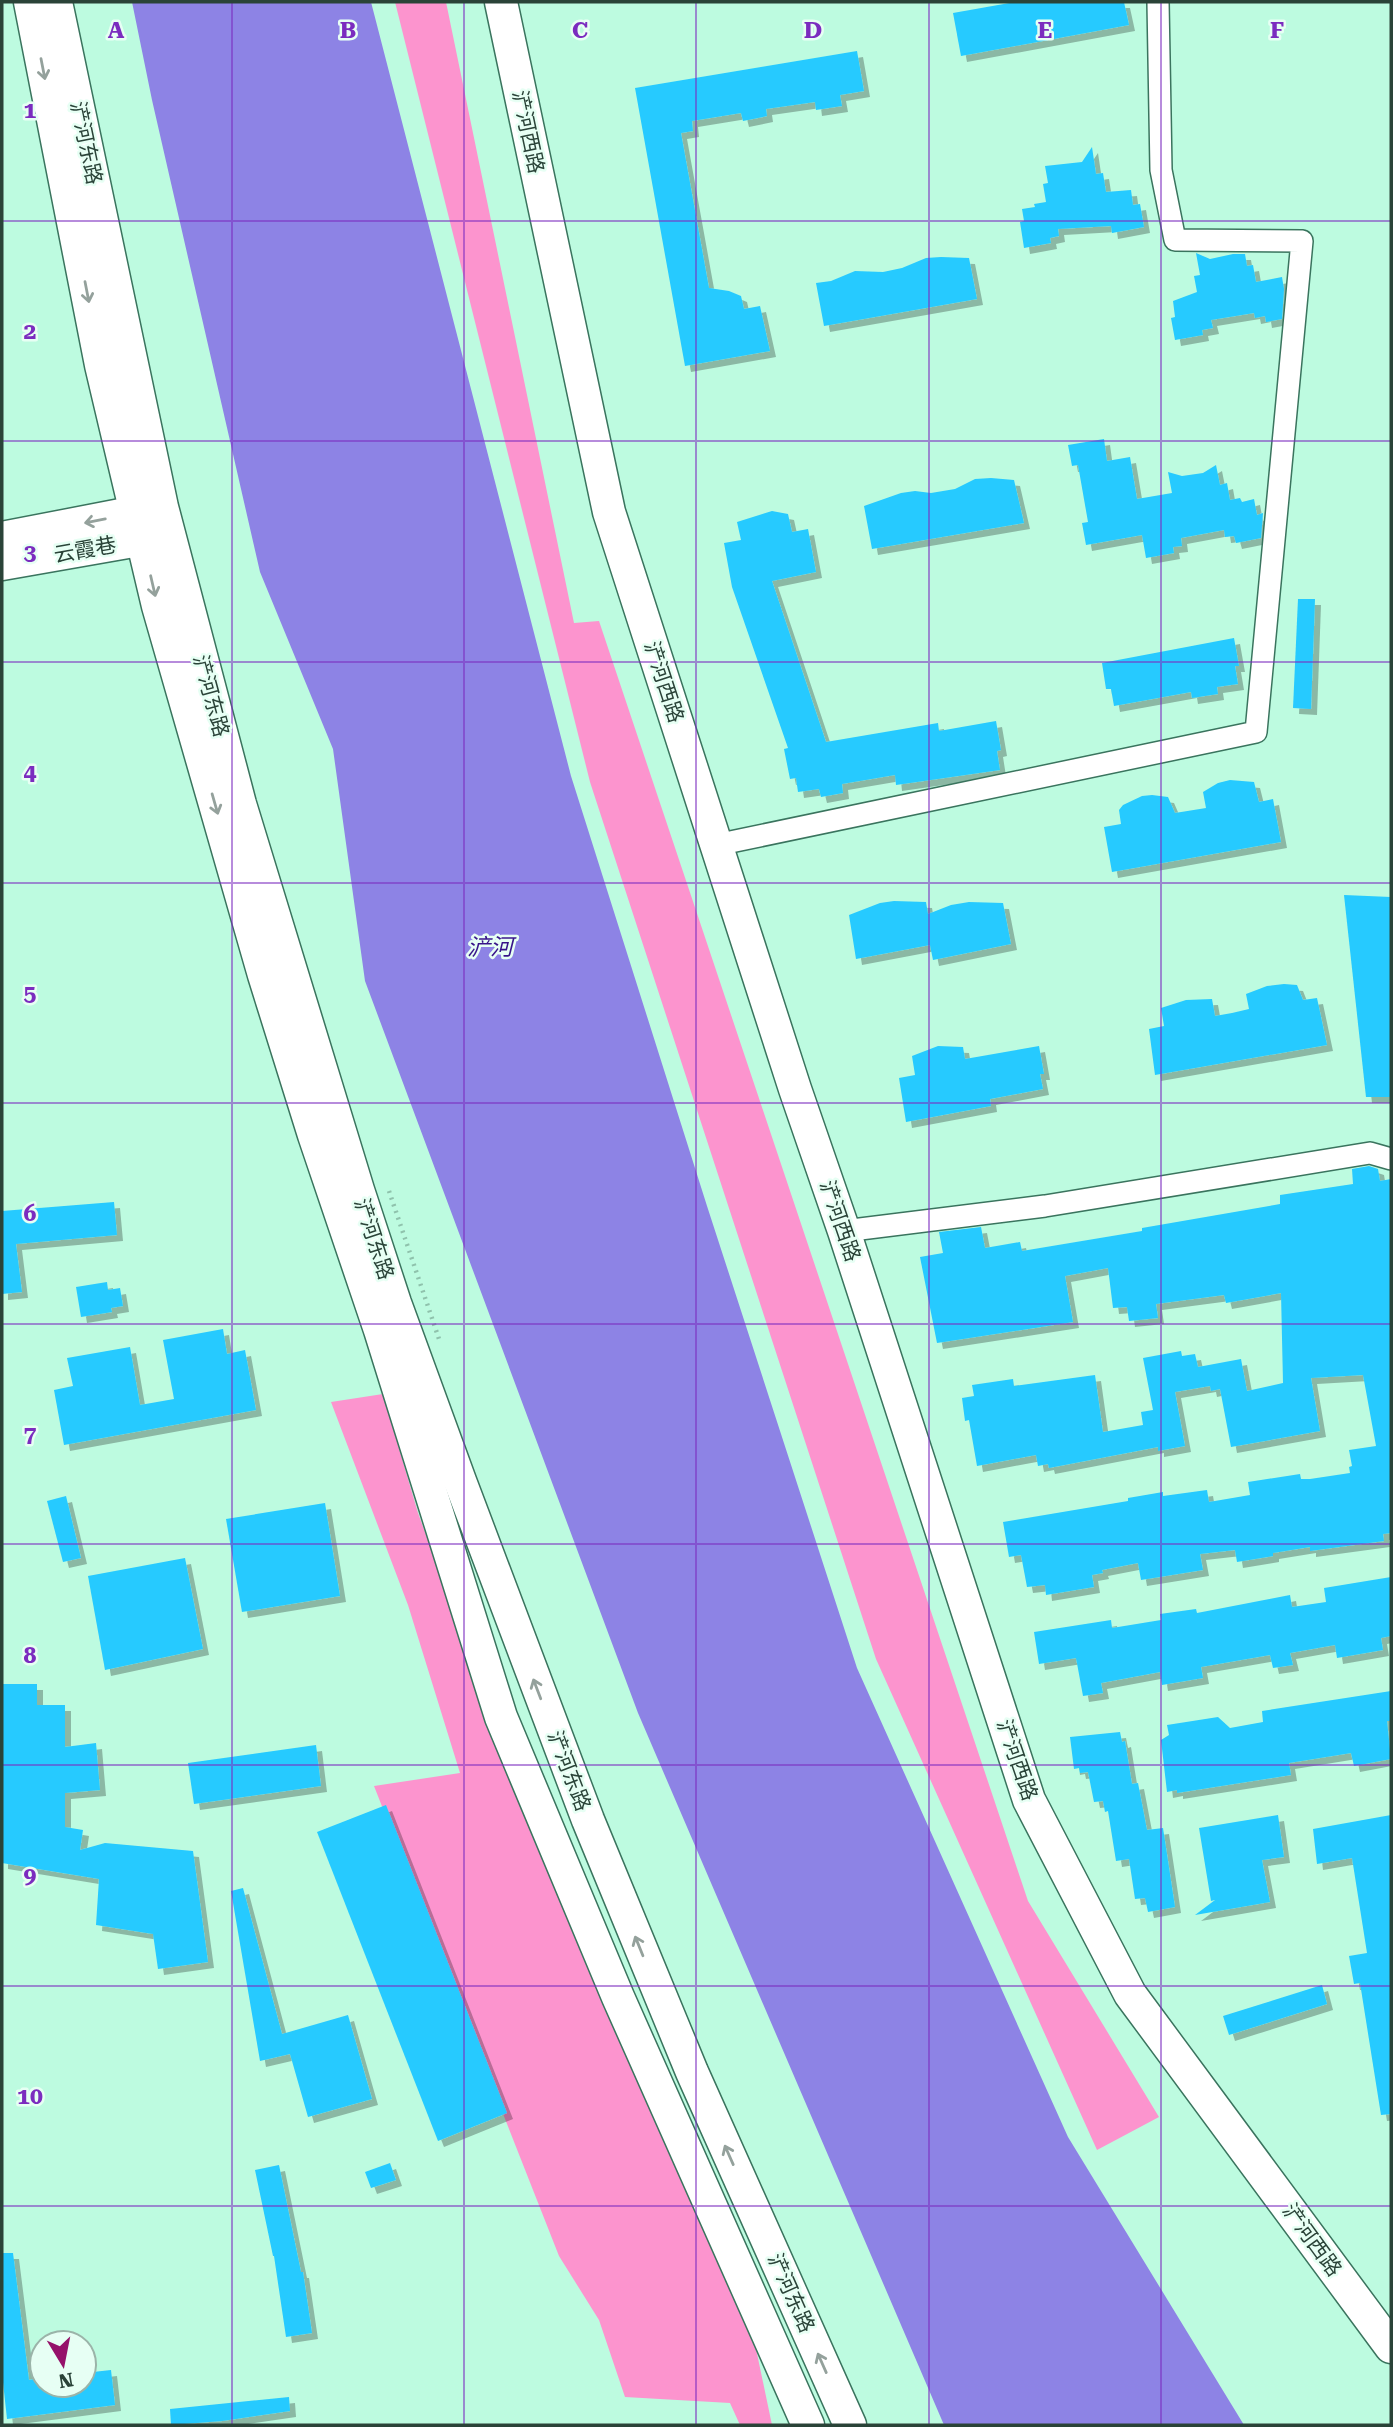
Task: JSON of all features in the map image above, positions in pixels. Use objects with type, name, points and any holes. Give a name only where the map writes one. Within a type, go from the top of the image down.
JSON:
[{"type":"street","name":"浐河东路","points":[[30,2],[101,365],[240,804],[354,1177],[400,1316],[526,1661],[635,1935],[698,2084],[850,2425]]},
{"type":"street","name":"浐河东路","points":[[56,2],[152,524],[158,606],[264,975],[314,1135],[380,1330],[501,1717],[618,1997],[808,2425]]},
{"type":"street","name":"浐河西路","points":[[501,2],[609,512],[1029,1800],[1129,1994],[1391,2347]]},
{"type":"street","points":[[716,845],[1256,732],[1302,240],[1175,240],[1161,170],[1158,2]]},
{"type":"street","name":"云霞巷","points":[[2,538],[152,524]]},
{"type":"street","name":"云霞巷","points":[[2,564],[152,524]]},
{"type":"street","points":[[845,1231],[1045,1206],[1370,1153],[1391,1159]]},
{"type":"path","points":[[389,1191],[442,1347]]},
{"type":"shaded area","points":[[395,2],[446,2],[574,623],[599,621],[1028,1901],[1159,2117],[1097,2150],[876,1659],[590,782]]},
{"type":"shaded area","points":[[383,1394],[418,1513],[487,1702],[755,2344],[772,2425],[740,2425],[730,2403],[625,2397],[599,2320],[559,2256],[374,1786],[460,1773],[408,1605],[331,1402]]},
{"type":"water","name":"浐河","points":[[132,2],[371,2],[571,776],[857,1668],[1068,2137],[1244,2425],[944,2425],[638,1713],[365,981],[333,749],[260,572]]},
{"type":"building","points":[[1015,2],[1124,2],[1129,25],[961,56],[953,13]]},
{"type":"building","points":[[857,51],[864,91],[840,95],[842,106],[816,110],[815,102],[766,109],[767,116],[743,121],[741,113],[692,121],[693,131],[681,133],[709,288],[741,296],[744,309],[760,306],[770,351],[685,366],[635,88]]},
{"type":"building","points":[[1092,147],[1096,174],[1103,173],[1106,192],[1131,190],[1133,205],[1140,204],[1144,227],[1112,233],[1111,226],[1058,229],[1059,236],[1050,238],[1051,243],[1024,248],[1020,222],[1024,221],[1022,209],[1046,202],[1043,184],[1048,183],[1045,166],[1082,162]]},
{"type":"building","points":[[1196,253],[1210,259],[1245,254],[1247,266],[1253,265],[1256,282],[1282,277],[1282,319],[1266,322],[1265,316],[1255,318],[1254,313],[1211,320],[1213,328],[1202,330],[1203,335],[1175,340],[1171,318],[1175,317],[1173,301],[1197,292],[1194,276],[1200,275]]},
{"type":"building","points":[[926,258],[969,258],[977,299],[824,326],[816,283],[831,281],[855,271],[883,272]]},
{"type":"building","points":[[1104,439],[1107,461],[1130,457],[1137,499],[1172,493],[1168,472],[1182,476],[1203,473],[1216,465],[1220,485],[1227,483],[1230,500],[1240,498],[1242,502],[1254,499],[1257,515],[1263,513],[1261,538],[1236,543],[1234,536],[1225,537],[1224,530],[1181,538],[1182,546],[1173,547],[1174,553],[1146,558],[1142,535],[1086,545],[1082,523],[1088,522],[1078,465],[1072,466],[1068,445]]},
{"type":"building","points":[[975,479],[1014,480],[1024,523],[872,549],[864,506],[901,493],[931,493],[955,489]]},
{"type":"building","points":[[772,511],[788,514],[792,532],[808,529],[816,572],[772,581],[826,742],[938,723],[939,731],[996,721],[1001,750],[997,751],[1000,770],[896,785],[895,775],[842,784],[843,793],[821,797],[819,789],[798,792],[796,778],[790,779],[784,749],[788,748],[732,587],[724,543],[741,540],[737,522]]},
{"type":"building","points":[[1298,599],[1315,599],[1311,709],[1293,708]]},
{"type":"building","points":[[1234,638],[1239,666],[1235,666],[1238,684],[1217,687],[1218,694],[1192,698],[1191,692],[1114,706],[1111,689],[1106,689],[1102,663]]},
{"type":"building","points":[[1230,780],[1254,782],[1259,802],[1273,799],[1281,842],[1112,872],[1104,827],[1121,824],[1119,810],[1123,805],[1142,796],[1152,795],[1168,797],[1175,813],[1206,808],[1203,792],[1218,783]]},
{"type":"building","points":[[1344,895],[1391,897],[1391,1097],[1366,1097]]},
{"type":"building","points":[[926,902],[928,914],[951,905],[969,902],[1003,903],[1011,944],[933,960],[930,945],[856,959],[849,915],[880,903]]},
{"type":"building","points":[[1297,985],[1303,1000],[1317,998],[1327,1045],[1155,1075],[1149,1029],[1164,1026],[1161,1008],[1186,1000],[1212,999],[1215,1016],[1232,1013],[1249,1009],[1246,994],[1267,986]]},
{"type":"building","points":[[938,1046],[963,1047],[965,1059],[1039,1046],[1044,1074],[1040,1074],[1043,1089],[990,1099],[991,1106],[906,1122],[899,1078],[915,1075],[912,1056]]},
{"type":"building","points":[[1369,1166],[1378,1169],[1380,1181],[1391,1179],[1391,1533],[1383,1534],[1384,1541],[1310,1551],[1310,1547],[1237,1562],[1235,1550],[1200,1554],[1203,1570],[1141,1580],[1138,1563],[1102,1570],[1103,1573],[1092,1575],[1094,1587],[1046,1595],[1045,1585],[1027,1587],[1021,1555],[1009,1557],[1003,1522],[1128,1501],[1128,1498],[1163,1492],[1163,1496],[1207,1490],[1209,1502],[1250,1495],[1248,1482],[1300,1474],[1301,1479],[1310,1479],[1350,1473],[1349,1467],[1352,1466],[1349,1450],[1376,1446],[1363,1375],[1311,1378],[1320,1431],[1231,1447],[1220,1389],[1211,1391],[1210,1386],[1175,1392],[1185,1446],[1158,1451],[1158,1447],[1049,1468],[1048,1464],[1038,1466],[1036,1455],[977,1466],[962,1398],[974,1396],[972,1385],[1013,1379],[1014,1386],[1095,1375],[1103,1432],[1143,1425],[1141,1412],[1153,1410],[1143,1358],[1181,1351],[1182,1356],[1195,1354],[1198,1367],[1241,1359],[1247,1391],[1283,1383],[1281,1293],[1226,1303],[1224,1295],[1156,1304],[1158,1318],[1129,1321],[1127,1307],[1113,1308],[1108,1268],[1065,1276],[1073,1322],[937,1343],[920,1257],[943,1253],[939,1232],[981,1227],[985,1248],[1020,1242],[1022,1251],[1280,1204],[1280,1195],[1353,1184],[1352,1169]]},
{"type":"building","points":[[114,1202],[117,1235],[16,1244],[22,1292],[2,1294],[2,1211]]},
{"type":"building","points":[[107,1282],[108,1290],[120,1288],[123,1306],[111,1308],[112,1312],[81,1317],[76,1287]]},
{"type":"building","points":[[223,1329],[227,1354],[245,1350],[256,1410],[64,1445],[54,1390],[73,1386],[67,1358],[130,1347],[140,1405],[174,1399],[163,1340]]},
{"type":"building","points":[[66,1496],[81,1558],[63,1562],[47,1501]]},
{"type":"building","points":[[325,1503],[340,1596],[242,1612],[226,1519]]},
{"type":"building","points":[[185,1558],[203,1649],[105,1670],[88,1576]]},
{"type":"building","points":[[1391,1577],[1391,1636],[1381,1638],[1383,1650],[1337,1658],[1335,1645],[1290,1653],[1293,1665],[1273,1668],[1270,1655],[1201,1667],[1203,1678],[1162,1685],[1160,1672],[1101,1683],[1103,1693],[1083,1696],[1076,1658],[1039,1664],[1034,1632],[1111,1620],[1112,1628],[1161,1620],[1160,1614],[1196,1609],[1197,1613],[1290,1595],[1292,1607],[1326,1602],[1324,1588]]},
{"type":"building","points":[[2,1684],[37,1684],[37,1705],[65,1705],[65,1747],[96,1743],[100,1790],[65,1793],[65,1827],[83,1830],[80,1850],[105,1843],[193,1851],[208,1962],[158,1969],[153,1934],[96,1925],[99,1879],[2,1863]]},
{"type":"building","points":[[1391,1691],[1391,1721],[1387,1721],[1391,1759],[1354,1766],[1351,1753],[1289,1763],[1291,1775],[1177,1793],[1177,1790],[1167,1792],[1161,1740],[1169,1735],[1167,1725],[1218,1717],[1230,1728],[1263,1722],[1262,1711]]},
{"type":"building","points":[[1120,1732],[1122,1742],[1125,1741],[1132,1784],[1138,1783],[1147,1830],[1163,1828],[1175,1907],[1148,1912],[1145,1898],[1135,1899],[1129,1859],[1116,1861],[1108,1811],[1105,1812],[1103,1801],[1094,1802],[1088,1772],[1080,1773],[1079,1768],[1074,1769],[1070,1737]]},
{"type":"building","points":[[316,1745],[321,1786],[194,1804],[188,1763]]},
{"type":"building","points":[[386,1805],[507,2113],[438,2141],[317,1832]]},
{"type":"building","points":[[1278,1815],[1284,1857],[1262,1860],[1270,1902],[1195,1915],[1215,1900],[1211,1901],[1199,1828]]},
{"type":"building","points":[[1391,1815],[1391,2114],[1381,2115],[1360,1983],[1354,1984],[1349,1956],[1367,1953],[1352,1858],[1317,1864],[1313,1829]]},
{"type":"building","points":[[243,1888],[282,2034],[348,2015],[372,2099],[308,2117],[290,2054],[260,2061],[231,1891]]},
{"type":"building","points":[[1322,1985],[1327,2004],[1229,2035],[1223,2016]]},
{"type":"building","points":[[390,2163],[396,2180],[371,2188],[365,2172]]},
{"type":"building","points":[[279,2165],[303,2272],[312,2333],[286,2337],[274,2256],[255,2170]]},
{"type":"building","points":[[2,2253],[13,2253],[28,2372],[28,2399],[98,2399],[98,2371],[111,2370],[115,2405],[7,2419],[2,2373]]},
{"type":"building","points":[[289,2397],[290,2411],[171,2425],[170,2409]]}]
